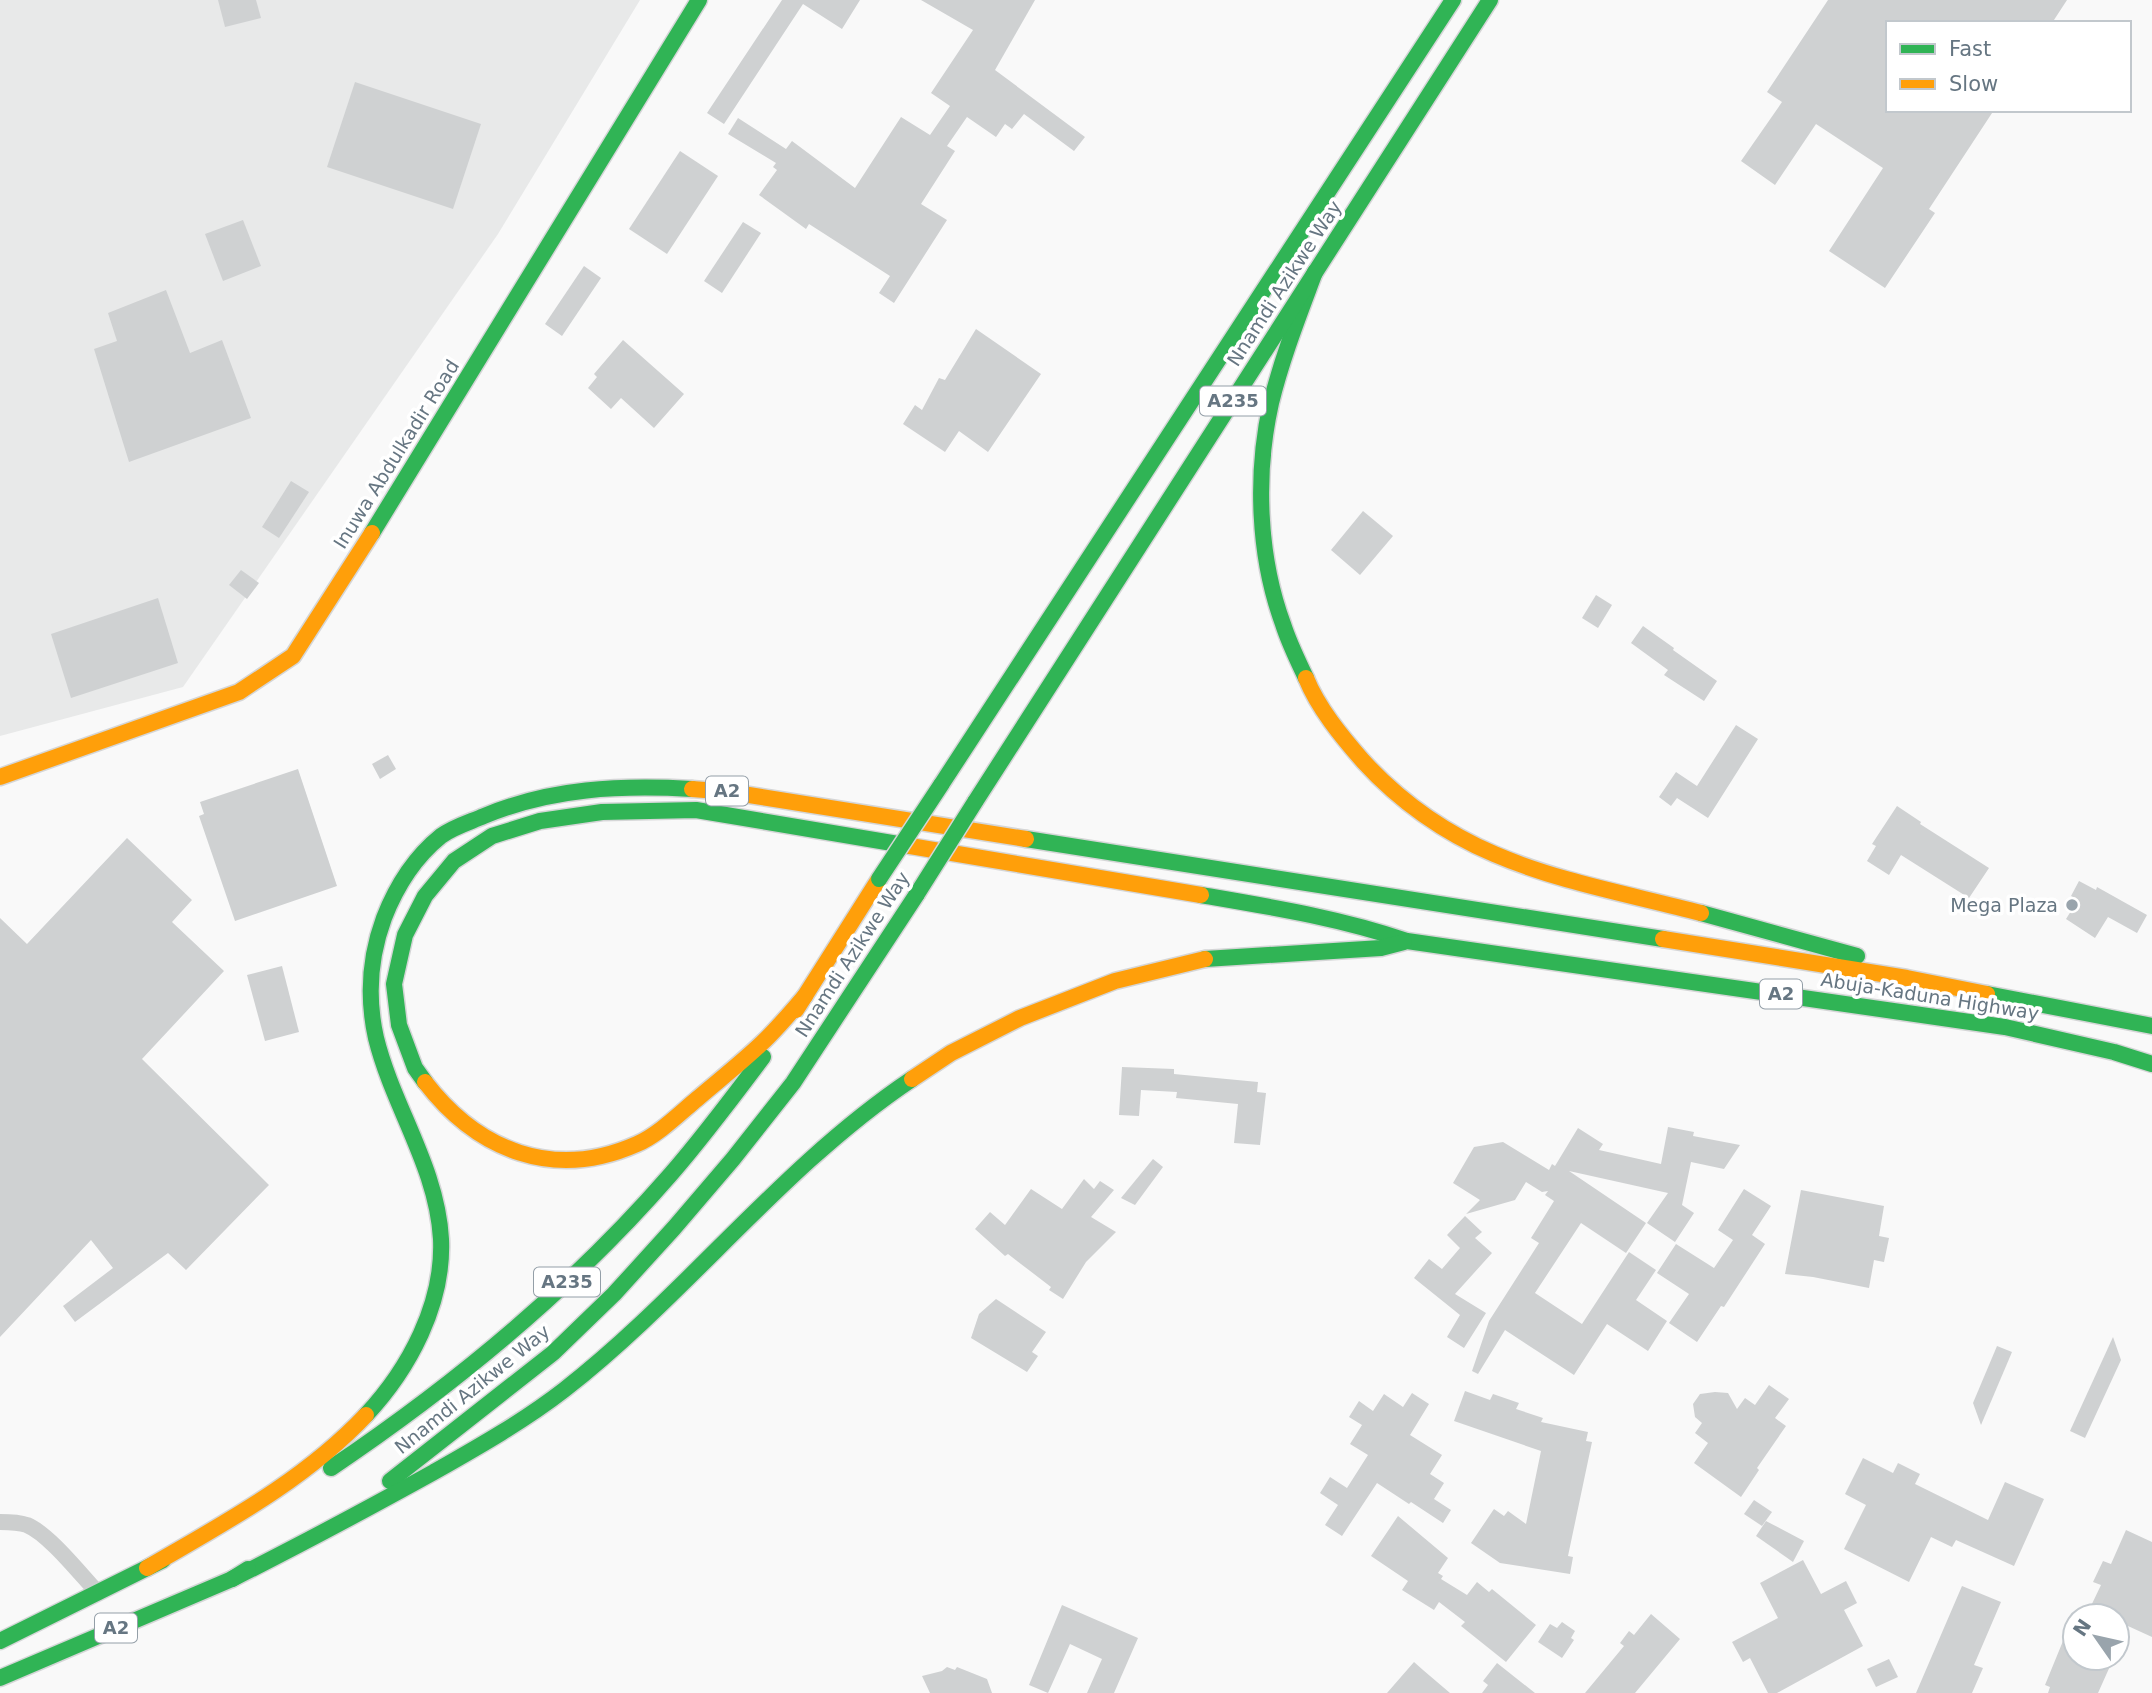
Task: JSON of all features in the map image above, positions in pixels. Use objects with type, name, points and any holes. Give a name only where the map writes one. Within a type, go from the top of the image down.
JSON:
[{"type":"main road","name":"Inuwa Abdulkadir Road","points":[[0,777],[239,692],[293,656],[436,430],[699,0]]},
{"type":"main road","name":"Nnamdi Azikwe Way","points":[[0,1642],[231,1529],[338,1463],[424,1402],[526,1320],[589,1262],[659,1189],[715,1122],[805,996],[1453,0]]},
{"type":"main road","name":"Nnamdi Azikwe Way","points":[[0,1678],[232,1579],[394,1479],[553,1353],[614,1294],[733,1159],[793,1083],[1490,0]]},
{"type":"main road","points":[[1315,272],[1278,377],[1267,425],[1261,475],[1266,562],[1293,654],[1311,691],[1358,760],[1394,794],[1427,819],[1502,859],[1797,937],[1867,958],[1908,978]]},
{"type":"main road","name":"A2","points":[[147,1568],[260,1502],[358,1424],[389,1388],[428,1319],[437,1286],[442,1247],[439,1212],[423,1158],[377,1040],[371,1000],[372,967],[379,929],[396,891],[418,860],[444,834],[527,799],[617,785],[730,792],[1908,978]]},
{"type":"main road","points":[[805,996],[762,1043],[676,1117],[639,1144],[594,1157],[551,1160],[508,1150],[480,1136],[443,1105],[415,1068],[399,1025],[394,984],[405,935],[425,896],[454,861],[492,836],[540,821],[602,812],[696,810],[1301,912],[1363,926],[1407,941]]},
{"type":"main road","name":"Abuja-Kaduna Highway","points":[[1407,941],[2005,1027],[2114,1052],[2152,1064]]},
{"type":"main road","name":"A2","points":[[232,1579],[345,1522],[477,1448],[564,1391],[631,1333],[809,1159],[879,1101],[951,1053],[1020,1018],[1115,981],[1215,957],[1381,948],[1407,941]]},
{"type":"main road","name":"Abuja-Kaduna Highway","points":[[1908,978],[2152,1026]]},
{"type":"street","points":[[0,1522],[16,1522],[30,1526],[54,1546],[98,1593]]},
{"type":"shaded area","points":[[0,0],[640,0],[498,234],[183,687],[0,736]]},
{"type":"building","points":[[218,0],[256,0],[261,18],[225,27]]},
{"type":"building","points":[[782,0],[860,0],[842,29],[803,4],[724,124],[707,113]]},
{"type":"building","points":[[921,0],[1035,0],[995,70],[1085,137],[1074,151],[1024,114],[1012,129],[1005,124],[996,137],[967,117],[947,146],[955,151],[921,204],[947,220],[894,303],[879,293],[890,276],[809,224],[806,229],[759,195],[777,170],[773,167],[776,163],[728,134],[738,118],[786,149],[792,141],[855,188],[901,117],[930,135],[950,106],[931,93],[973,30]]},
{"type":"building","points":[[1828,0],[2067,0],[2053,21],[1886,21],[1886,112],[1993,112],[1929,209],[1935,213],[1885,288],[1829,251],[1883,168],[1816,124],[1775,185],[1741,161],[1782,102],[1767,92]]},
{"type":"building","points":[[355,82],[481,124],[453,209],[327,167]]},
{"type":"building","points":[[680,151],[718,176],[667,254],[629,229]]},
{"type":"building","points":[[243,220],[261,266],[223,281],[205,234]]},
{"type":"building","points":[[743,222],[761,233],[722,293],[704,281]]},
{"type":"building","points":[[584,266],[601,278],[562,336],[545,324]]},
{"type":"building","points":[[166,290],[190,353],[222,340],[251,418],[129,462],[94,349],[117,341],[108,313]]},
{"type":"building","points":[[976,329],[1041,374],[988,452],[959,431],[945,452],[903,424],[915,405],[922,410],[939,378],[945,380]]},
{"type":"building","points":[[623,340],[684,394],[654,428],[621,398],[611,409],[588,388],[597,377],[594,374]]},
{"type":"building","points":[[291,481],[309,492],[279,538],[262,527]]},
{"type":"building","points":[[1363,511],[1393,536],[1360,575],[1331,550]]},
{"type":"building","points":[[241,570],[259,583],[247,599],[229,585]]},
{"type":"building","points":[[1596,595],[1612,605],[1598,628],[1582,618]]},
{"type":"building","points":[[158,598],[178,663],[71,698],[51,634]]},
{"type":"building","points":[[1643,626],[1717,681],[1704,701],[1664,675],[1668,670],[1631,643]]},
{"type":"building","points":[[1736,725],[1758,739],[1708,818],[1677,798],[1671,806],[1659,797],[1676,772],[1697,786]]},
{"type":"building","points":[[388,755],[396,769],[380,779],[372,764]]},
{"type":"building","points":[[298,769],[337,886],[235,921],[199,816],[204,814],[200,802]]},
{"type":"building","points":[[1897,806],[1989,868],[1969,898],[1901,855],[1889,875],[1867,861],[1876,846],[1872,844]]},
{"type":"building","points":[[127,838],[192,900],[172,922],[224,971],[142,1059],[269,1185],[186,1270],[168,1253],[75,1322],[63,1306],[113,1268],[91,1240],[0,1337],[0,918],[27,944]]},
{"type":"building","points":[[2079,881],[2096,890],[2097,887],[2147,915],[2137,933],[2108,917],[2095,938],[2066,919],[2078,900],[2071,896]]},
{"type":"building","points":[[282,966],[299,1032],[265,1041],[247,975]]},
{"type":"building","points":[[1122,1067],[1174,1069],[1174,1074],[1258,1082],[1257,1092],[1266,1093],[1260,1145],[1234,1143],[1238,1104],[1176,1098],[1177,1092],[1141,1090],[1139,1116],[1119,1115]]},
{"type":"building","points":[[1668,1127],[1694,1132],[1693,1136],[1740,1145],[1724,1169],[1691,1162],[1682,1205],[1694,1213],[1675,1242],[1647,1223],[1668,1193],[1569,1171],[1646,1223],[1626,1253],[1581,1223],[1535,1293],[1582,1324],[1629,1252],[1656,1270],[1636,1300],[1667,1321],[1648,1351],[1607,1324],[1574,1375],[1505,1330],[1478,1374],[1472,1371],[1489,1321],[1539,1243],[1531,1238],[1554,1201],[1545,1195],[1548,1191],[1542,1192],[1526,1182],[1515,1200],[1466,1214],[1480,1200],[1453,1183],[1474,1147],[1503,1142],[1549,1170],[1552,1164],[1555,1166],[1578,1128],[1603,1144],[1599,1150],[1661,1164]]},
{"type":"building","points":[[1153,1159],[1163,1167],[1135,1205],[1121,1198]]},
{"type":"building","points":[[1084,1179],[1094,1189],[1100,1181],[1114,1190],[1091,1217],[1116,1232],[1086,1262],[1063,1299],[1008,1254],[1005,1256],[975,1229],[990,1212],[1005,1225],[1031,1189],[1062,1209]]},
{"type":"building","points":[[1744,1189],[1771,1206],[1752,1235],[1765,1244],[1724,1307],[1721,1306],[1697,1342],[1669,1323],[1689,1294],[1657,1273],[1676,1244],[1714,1268],[1733,1240],[1718,1230]]},
{"type":"building","points":[[1801,1190],[1884,1206],[1879,1236],[1889,1238],[1884,1262],[1874,1260],[1869,1288],[1785,1274]]},
{"type":"building","points":[[1465,1216],[1482,1232],[1475,1238],[1492,1253],[1455,1294],[1486,1313],[1464,1348],[1447,1337],[1460,1315],[1414,1278],[1429,1259],[1442,1269],[1460,1248],[1447,1235]]},
{"type":"building","points":[[996,1299],[1046,1332],[1032,1352],[1038,1356],[1027,1372],[971,1338],[979,1314]]},
{"type":"building","points":[[2113,1337],[2121,1360],[2085,1438],[2070,1431]]},
{"type":"building","points":[[1997,1346],[2012,1352],[1981,1425],[1973,1403]]},
{"type":"building","points":[[1769,1385],[1789,1399],[1775,1418],[1786,1426],[1741,1497],[1694,1463],[1708,1443],[1695,1433],[1702,1423],[1695,1417],[1693,1404],[1700,1394],[1715,1392],[1728,1393],[1737,1409],[1745,1398],[1755,1405]]},
{"type":"building","points":[[1465,1391],[1490,1400],[1493,1394],[1519,1403],[1516,1409],[1543,1418],[1541,1422],[1588,1432],[1586,1441],[1592,1442],[1568,1556],[1573,1557],[1570,1574],[1500,1563],[1471,1543],[1494,1509],[1504,1516],[1508,1511],[1526,1524],[1541,1451],[1454,1421]]},
{"type":"building","points":[[1412,1393],[1429,1404],[1410,1435],[1442,1455],[1430,1474],[1444,1483],[1434,1499],[1451,1510],[1443,1523],[1377,1483],[1342,1536],[1325,1525],[1338,1505],[1320,1493],[1330,1477],[1347,1488],[1368,1455],[1350,1444],[1362,1425],[1349,1417],[1359,1401],[1373,1411],[1384,1394],[1403,1407]]},
{"type":"building","points":[[1863,1458],[1893,1473],[1898,1463],[1920,1474],[1915,1484],[1988,1520],[2005,1482],[2044,1499],[2014,1566],[1956,1540],[1952,1547],[1931,1537],[1909,1582],[1844,1549],[1866,1505],[1845,1494]]},
{"type":"building","points":[[1754,1500],[1772,1512],[1762,1526],[1744,1514]]},
{"type":"building","points":[[1398,1516],[1448,1558],[1438,1573],[1443,1576],[1441,1579],[1467,1595],[1477,1582],[1489,1592],[1492,1589],[1536,1625],[1506,1662],[1461,1626],[1465,1622],[1439,1602],[1434,1610],[1402,1590],[1408,1581],[1371,1556]]},
{"type":"building","points":[[1766,1521],[1804,1541],[1793,1562],[1756,1536]]},
{"type":"building","points":[[2126,1530],[2152,1542],[2152,1637],[2131,1627],[2131,1602],[2093,1602],[2101,1585],[2093,1582],[2103,1561],[2111,1564]]},
{"type":"building","points":[[1803,1560],[1821,1594],[1846,1581],[1857,1603],[1844,1610],[1863,1646],[1777,1693],[1768,1693],[1750,1658],[1743,1662],[1732,1642],[1778,1618],[1760,1583]]},
{"type":"building","points":[[1962,1586],[2001,1602],[1974,1665],[1983,1668],[1972,1693],[1916,1693]]},
{"type":"building","points":[[1062,1605],[1138,1638],[1114,1693],[1087,1693],[1102,1659],[1070,1644],[1048,1693],[1029,1685]]},
{"type":"building","points":[[1651,1614],[1680,1639],[1635,1693],[1585,1693],[1624,1646],[1620,1643],[1629,1631],[1634,1635]]},
{"type":"building","points":[[1562,1622],[1575,1631],[1571,1638],[1574,1640],[1562,1658],[1538,1642],[1550,1624],[1557,1628]]},
{"type":"building","points":[[2061,1646],[2061,1672],[2107,1672],[2098,1693],[2048,1693],[2050,1687],[2045,1685]]},
{"type":"building","points":[[1889,1659],[1898,1677],[1876,1687],[1867,1669]]},
{"type":"building","points":[[1414,1662],[1423,1670],[1450,1693],[1387,1693]]},
{"type":"building","points":[[1497,1663],[1535,1693],[1482,1693],[1488,1685],[1483,1681]]},
{"type":"building","points":[[947,1667],[955,1670],[957,1667],[987,1679],[992,1693],[930,1693],[922,1676]]},
{"type":"traffic: fast","points":[[372,533],[699,0]]},
{"type":"traffic: fast","points":[[941,785],[1453,0]]},
{"type":"traffic: fast","points":[[975,802],[1490,0]]},
{"type":"traffic: fast","points":[[1306,678],[1288,638],[1268,571],[1261,486],[1271,403],[1315,272]]},
{"type":"traffic: fast","points":[[879,879],[941,785]]},
{"type":"traffic: fast","points":[[366,1415],[396,1377],[421,1334],[437,1287],[440,1263],[441,1239],[432,1187],[384,1063],[371,1008],[371,977],[379,932],[394,895],[407,873],[441,836],[509,807],[535,799],[586,790],[692,789]]},
{"type":"traffic: fast","points":[[917,894],[975,802]]},
{"type":"traffic: fast","points":[[425,1082],[415,1068],[399,1025],[394,984],[405,935],[425,896],[454,861],[492,836],[540,821],[602,812],[696,810],[910,846]]},
{"type":"traffic: fast","points":[[1026,839],[1663,939]]},
{"type":"traffic: fast","points":[[390,1481],[553,1353],[614,1294],[674,1228],[793,1083],[917,894]]},
{"type":"traffic: fast","points":[[1201,895],[1331,920],[1407,941],[2005,1027],[2114,1052],[2152,1064]]},
{"type":"traffic: fast","points":[[1701,913],[1857,956]]},
{"type":"traffic: fast","points":[[1205,959],[1381,948],[1404,942]]},
{"type":"traffic: fast","points":[[1987,994],[2152,1026]]},
{"type":"traffic: fast","points":[[331,1468],[423,1403],[467,1368],[553,1295],[594,1256],[683,1160],[763,1057]]},
{"type":"traffic: fast","points":[[232,1579],[434,1472],[500,1433],[564,1390],[652,1313],[820,1151],[865,1113],[912,1079]]},
{"type":"traffic: fast","points":[[0,1641],[163,1560]]},
{"type":"traffic: fast","points":[[0,1678],[232,1579],[248,1569]]},
{"type":"traffic: slow","points":[[0,777],[239,692],[293,656],[372,533]]},
{"type":"traffic: slow","points":[[1306,678],[1324,711],[1363,761],[1400,797],[1438,825],[1478,847],[1519,864],[1562,878],[1701,913]]},
{"type":"traffic: slow","points":[[692,789],[730,792],[1026,839]]},
{"type":"traffic: slow","points":[[910,846],[1201,895]]},
{"type":"traffic: slow","points":[[796,1010],[879,879]]},
{"type":"traffic: slow","points":[[1663,939],[1907,978],[1987,994]]},
{"type":"traffic: slow","points":[[912,1079],[951,1053],[1020,1018],[1115,981],[1205,959]]},
{"type":"traffic: slow","points":[[425,1082],[446,1106],[469,1126],[493,1142],[520,1153],[547,1159],[576,1160],[606,1155],[637,1144],[668,1124],[762,1043],[805,996]]},
{"type":"traffic: slow","points":[[147,1568],[290,1481],[342,1439],[366,1415]]},
{"type":"place","name":"Mega Plaza","points":[[2072,905]]}]
